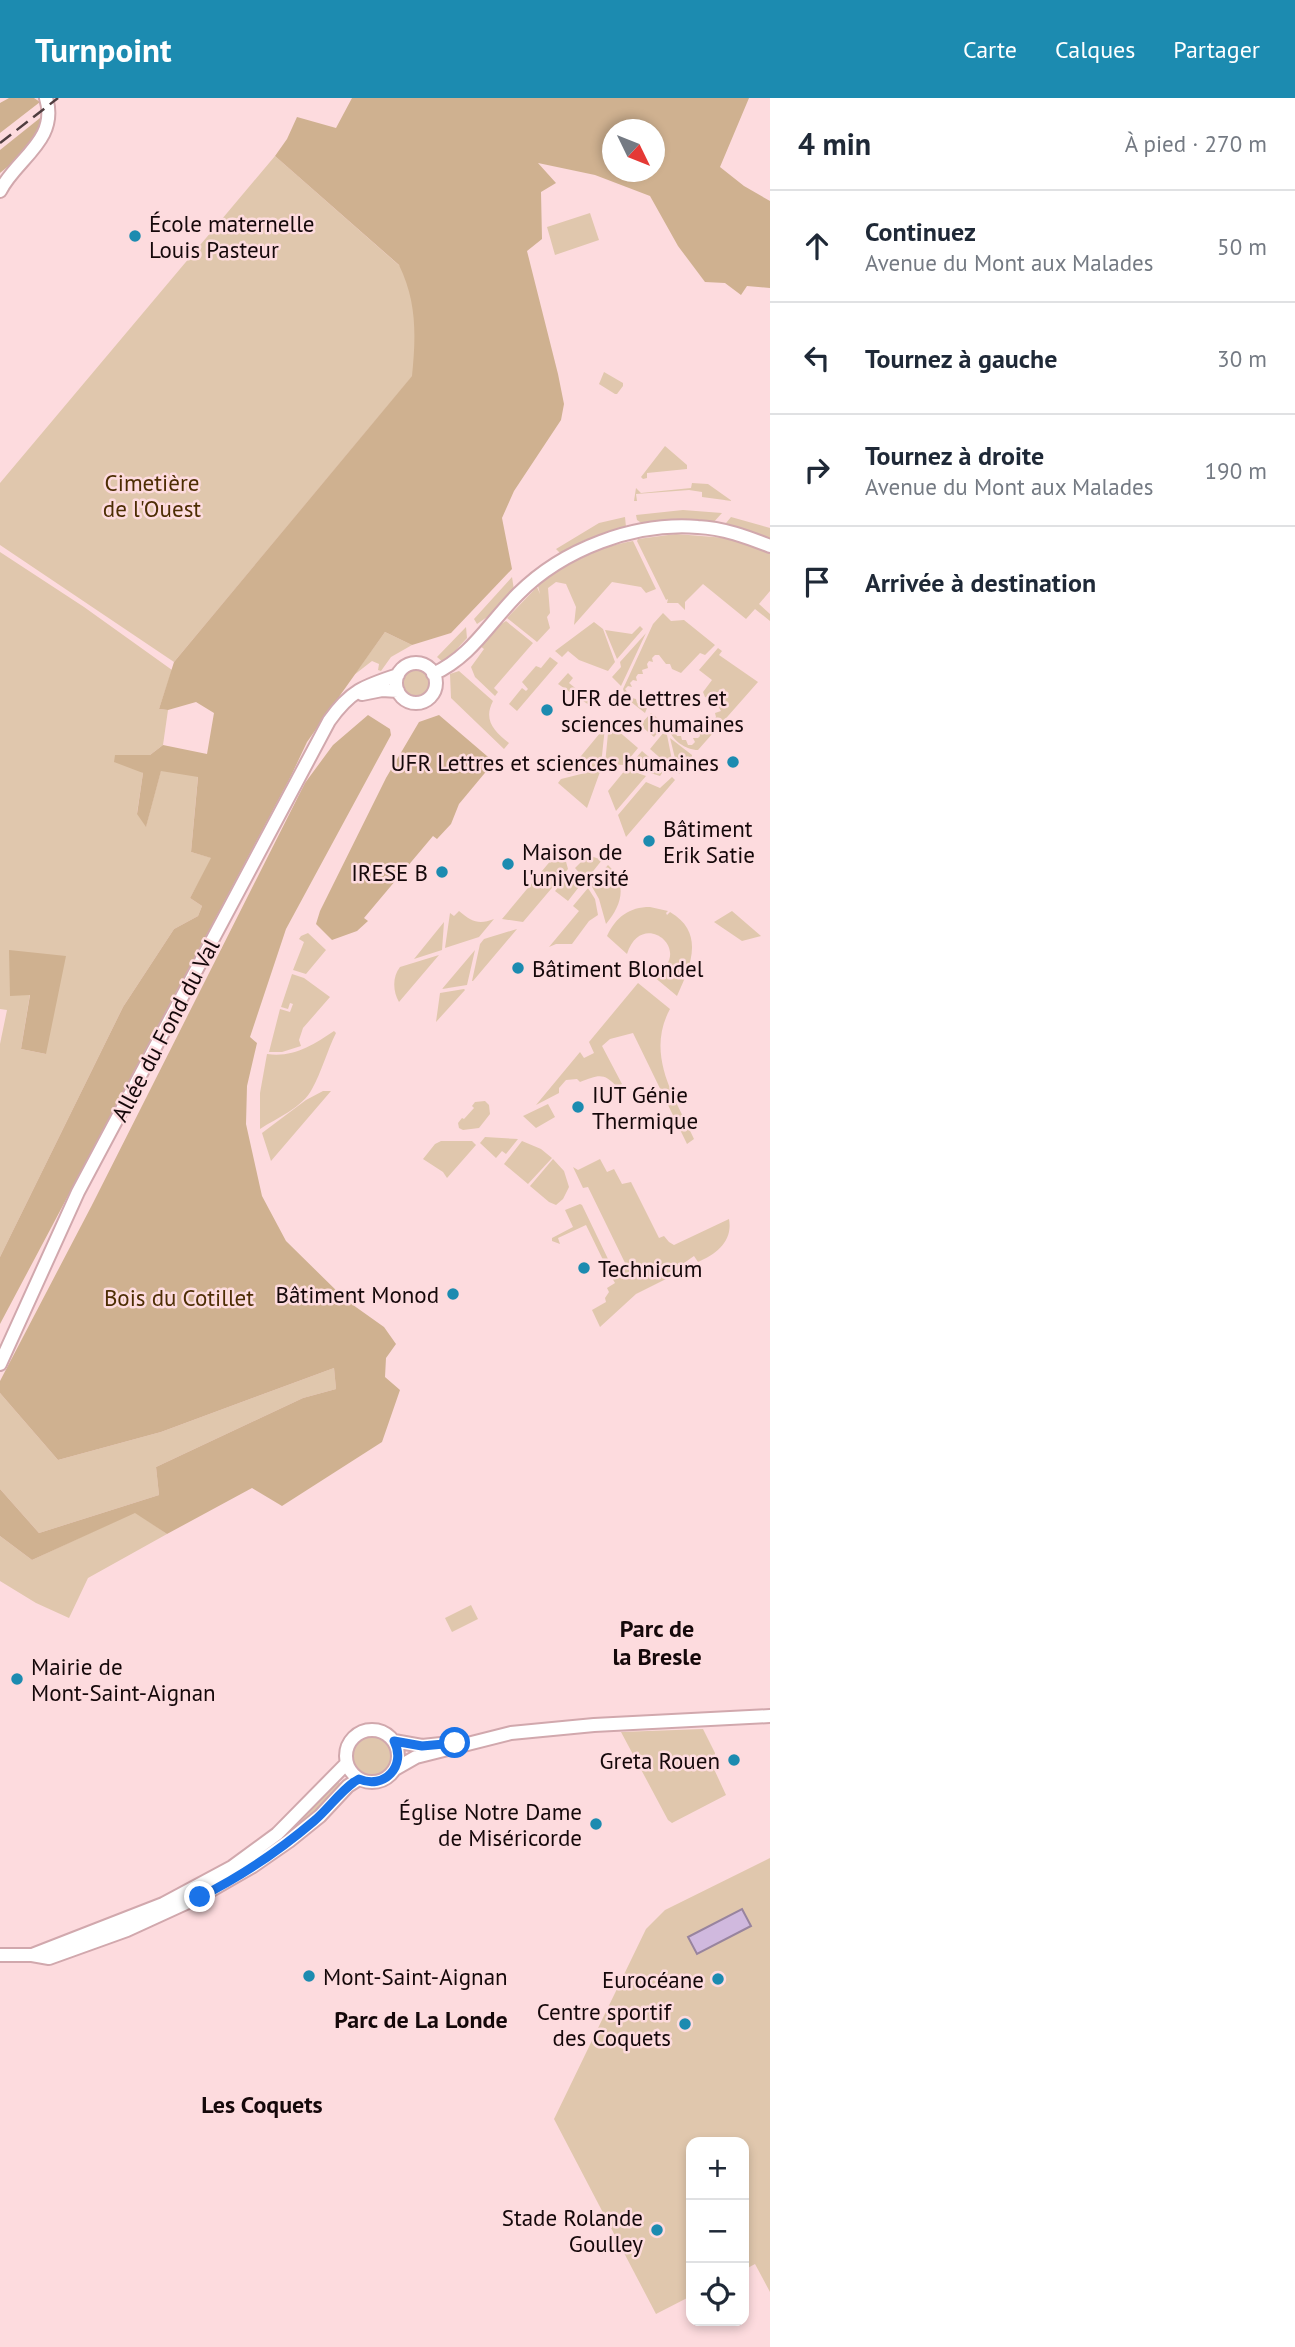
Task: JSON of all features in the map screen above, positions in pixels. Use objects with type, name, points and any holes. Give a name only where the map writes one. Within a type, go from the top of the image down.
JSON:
[{"type":"street","points":[[0,191],[9,175],[42,139],[48,125],[46,98]]},
{"type":"street","points":[[433,674],[460,659],[534,580],[572,555],[600,542],[668,527],[698,527],[728,531],[770,546]]},
{"type":"street","points":[[342,703],[369,692],[398,691],[410,702],[425,701],[435,688],[433,674],[426,667],[414,664],[406,666],[398,675],[398,691]]},
{"type":"street","name":"Allée du Fond du Val","points":[[0,1364],[78,1192],[329,722],[342,703],[354,692],[398,675]]},
{"type":"street","points":[[473,1741],[422,1746],[394,1741],[381,1731],[362,1732],[353,1737],[347,1746],[346,1764],[352,1774],[370,1783],[388,1777],[410,1759],[511,1733],[583,1726],[770,1716]]},
{"type":"street","points":[[394,1741],[398,1755],[395,1769]]},
{"type":"street","points":[[33,1955],[44,1948],[147,1911],[225,1871],[277,1834],[346,1764]]},
{"type":"street","points":[[0,1955],[49,1958],[127,1930],[222,1885],[289,1841],[359,1779]]},
{"type":"green space","points":[[9,98],[34,98],[40,102],[0,133],[0,103]]},
{"type":"green space","points":[[352,98],[749,98],[720,167],[744,186],[770,201],[770,288],[747,286],[741,295],[725,283],[705,282],[678,246],[650,196],[613,182],[665,182],[665,119],[602,119],[602,178],[538,163],[556,183],[541,192],[542,239],[527,251],[564,404],[561,420],[514,491],[502,518],[512,569],[451,633],[412,645],[385,632],[307,742],[0,1324],[0,1257],[123,1007],[174,929],[198,916],[202,906],[190,898],[211,858],[191,852],[198,777],[161,771],[146,827],[137,814],[143,773],[114,762],[115,755],[150,755],[163,745],[207,754],[214,713],[196,702],[168,710],[159,709],[174,662],[412,376],[414,319],[409,292],[399,265],[275,156],[297,117],[336,128]]},
{"type":"green space","points":[[40,118],[41,127],[34,143],[0,173],[0,150]]},
{"type":"green space","name":"Cimetière de l'Ouest","points":[[275,156],[460,319],[174,662],[0,545],[0,483]]},
{"type":"green space","points":[[590,213],[599,240],[555,255],[547,227]]},
{"type":"green space","points":[[604,372],[623,383],[617,394],[599,384]]},
{"type":"green space","points":[[665,446],[687,465],[687,469],[647,473],[647,478],[643,479],[641,477]]},
{"type":"green space","points":[[692,483],[708,484],[732,501],[702,497],[702,492],[689,490],[636,494],[637,501],[634,501],[636,488],[641,493],[691,488]]},
{"type":"green space","points":[[683,510],[722,513],[712,524],[646,526],[637,520],[636,515]]},
{"type":"green space","points":[[625,517],[626,527],[585,540],[560,553],[556,549],[599,523]]},
{"type":"green space","points":[[731,517],[770,528],[770,540],[728,525],[726,523]]},
{"type":"green space","points":[[676,534],[726,538],[770,553],[770,591],[759,604],[770,614],[770,621],[755,609],[746,619],[703,584],[685,602],[685,610],[678,603],[667,603],[668,599],[666,600],[637,541]]},
{"type":"green space","points":[[633,541],[656,589],[646,593],[641,587],[612,582],[574,625],[576,607],[566,584],[556,582],[548,588],[550,613],[547,617],[550,628],[537,642],[507,618],[537,587],[540,594],[538,586],[560,570],[582,557]]},
{"type":"green space","points":[[0,552],[84,607],[172,670],[159,709],[168,710],[163,745],[150,755],[115,755],[143,773],[137,813],[146,826],[161,770],[198,776],[191,852],[212,858],[190,898],[202,906],[198,916],[174,929],[123,1007],[0,1257],[0,1044],[7,1010],[0,1009]],"holes":[[[30,994],[46,1054],[21,1049]]]},
{"type":"green space","points":[[512,577],[514,590],[493,613],[477,624],[474,619]]},
{"type":"green space","points":[[663,613],[671,621],[684,620],[715,645],[705,655],[700,653],[681,673],[672,669],[659,655],[655,655],[653,662],[649,661],[647,664],[648,668],[642,670],[643,674],[638,674],[637,681],[630,683],[632,687],[625,689],[637,703],[642,703],[643,708],[647,708],[645,713],[626,698],[623,689],[653,624]]},
{"type":"green space","points":[[506,621],[533,643],[494,688],[498,692],[495,696],[475,677],[471,667],[484,649],[480,646]]},
{"type":"green space","points":[[594,622],[603,629],[615,662],[608,671],[579,660],[568,651],[562,657],[555,651]]},
{"type":"green space","points":[[640,626],[643,629],[617,659],[605,630],[632,634]]},
{"type":"green space","points":[[466,627],[467,638],[444,663],[437,657]]},
{"type":"green space","points":[[385,632],[412,645],[391,657],[381,671],[378,670],[379,664],[372,661],[354,675]]},
{"type":"green space","points":[[646,633],[621,686],[612,677],[621,667],[620,662]]},
{"type":"green space","points":[[718,648],[722,651],[719,655],[758,682],[698,750],[693,750],[676,740],[668,727],[675,731],[677,736],[681,736],[682,740],[686,740],[688,745],[692,745],[695,742],[693,738],[698,738],[699,732],[705,730],[704,726],[711,723],[710,719],[714,720],[715,713],[721,711],[715,701],[705,697],[703,692],[712,680],[699,670]]},
{"type":"green space","points":[[550,657],[558,663],[517,711],[509,704],[522,688],[526,691],[528,689],[522,682],[536,666],[541,668]]},
{"type":"green space","points":[[415,670],[425,675],[430,685],[425,695],[415,700],[405,695],[400,685],[405,675]]},
{"type":"green space","points":[[459,671],[493,701],[490,719],[495,729],[509,743],[504,749],[451,698],[450,674]]},
{"type":"green space","points":[[568,673],[573,678],[569,683],[589,699],[594,693],[600,698],[592,707],[558,684]]},
{"type":"green space","points":[[651,713],[665,724],[654,737],[640,725]]},
{"type":"green space","name":"Bois du Cotillet","points":[[368,715],[390,729],[391,735],[286,929],[250,1037],[257,1043],[247,1086],[246,1124],[262,1196],[286,1241],[346,1300],[384,1327],[396,1344],[386,1358],[385,1377],[400,1390],[382,1442],[282,1506],[252,1488],[167,1534],[135,1513],[32,1560],[0,1536],[0,1489],[39,1533],[159,1495],[156,1467],[303,1398],[336,1389],[334,1368],[161,1432],[58,1460],[0,1393],[0,1381],[305,783],[333,745]]},
{"type":"green space","points":[[439,715],[494,762],[459,804],[451,824],[437,839],[433,836],[364,918],[368,921],[357,931],[332,940],[316,924],[320,911],[386,778],[419,722]]},
{"type":"green space","points":[[609,723],[638,748],[624,765],[605,764]]},
{"type":"green space","points":[[605,727],[601,765],[568,774],[567,773]]},
{"type":"green space","points":[[664,732],[667,735],[674,770],[650,749]]},
{"type":"green space","points":[[670,738],[692,755],[692,759],[679,774]]},
{"type":"green space","points":[[642,751],[664,770],[660,776],[629,766]]},
{"type":"green space","points":[[601,769],[587,808],[558,783],[561,779]]},
{"type":"green space","points":[[626,769],[646,776],[616,811],[608,791]]},
{"type":"green space","points":[[672,777],[675,780],[626,837],[618,815],[646,782],[660,788]]},
{"type":"green space","points":[[562,847],[568,869],[523,922],[502,919]]},
{"type":"green space","points":[[588,855],[602,860],[586,880],[575,868]]},
{"type":"green space","points":[[608,865],[618,880],[620,894],[616,909],[606,924],[599,899],[591,885]]},
{"type":"green space","points":[[572,872],[582,883],[568,901],[555,891]]},
{"type":"green space","points":[[588,888],[595,899],[598,915],[589,921],[572,944],[549,947],[579,911],[573,906]]},
{"type":"green space","points":[[650,907],[668,911],[667,915],[670,912],[681,920],[688,930],[692,951],[677,996],[653,976],[665,966],[670,956],[669,946],[662,938],[654,934],[644,934],[634,940],[627,954],[607,936],[624,914]]},
{"type":"green space","points":[[459,911],[476,921],[494,919],[479,937],[445,948],[450,913],[454,916]]},
{"type":"green space","points":[[732,911],[761,936],[742,941],[714,922]]},
{"type":"green space","points":[[444,922],[442,950],[414,959]]},
{"type":"green space","points":[[517,929],[472,981],[480,944],[484,939]]},
{"type":"green space","points":[[308,933],[326,950],[306,974],[293,970],[304,942],[299,939]]},
{"type":"green space","points":[[9,950],[66,956],[46,1054],[21,1049],[30,995],[10,996]]},
{"type":"green space","points":[[475,950],[467,985],[442,989]]},
{"type":"green space","points":[[439,955],[399,1002],[394,984],[400,967]]},
{"type":"green space","points":[[292,974],[304,978],[330,997],[303,1028],[299,1040],[301,1046],[282,1052],[269,1052],[280,1009],[290,1012],[293,1004],[290,1003],[288,1009],[281,1007]]},
{"type":"green space","points":[[638,983],[670,1009],[663,1026],[662,1060],[671,1092],[694,1139],[687,1144],[633,1033],[610,1039],[602,1046],[622,1084],[617,1087],[600,1076],[580,1082],[577,1079],[566,1080],[559,1088],[559,1093],[536,1105],[580,1052],[584,1058],[594,1053],[589,1042]]},
{"type":"green space","points":[[465,990],[436,1022],[440,993]]},
{"type":"green space","points":[[334,1031],[336,1033],[319,1075],[308,1095],[296,1107],[260,1129],[260,1093],[267,1054],[294,1052]]},
{"type":"green space","points":[[323,1091],[331,1091],[271,1161],[262,1133],[306,1100]]},
{"type":"green space","points":[[485,1101],[489,1105],[490,1114],[479,1128],[459,1128],[458,1123],[474,1108],[472,1106],[475,1102]]},
{"type":"green space","points":[[548,1104],[555,1117],[536,1128],[523,1116]]},
{"type":"green space","points":[[485,1137],[518,1139],[506,1154],[502,1151],[496,1158],[480,1143]]},
{"type":"green space","points":[[441,1141],[472,1141],[476,1145],[447,1178],[443,1172],[423,1159],[435,1144]]},
{"type":"green space","points":[[522,1141],[541,1149],[552,1158],[528,1184],[504,1164]]},
{"type":"green space","points":[[553,1159],[564,1171],[569,1187],[563,1199],[556,1205],[530,1186]]},
{"type":"green space","points":[[600,1159],[607,1172],[614,1169],[622,1184],[631,1182],[659,1238],[664,1236],[674,1245],[729,1219],[730,1227],[726,1240],[717,1251],[698,1262],[694,1256],[684,1263],[688,1268],[636,1294],[600,1327],[592,1310],[606,1302],[605,1298],[609,1292],[607,1288],[615,1283],[608,1271],[613,1269],[615,1273],[627,1267],[588,1187],[583,1188],[573,1167],[578,1170]]},
{"type":"green space","points":[[580,1204],[609,1261],[604,1262],[586,1225],[558,1238],[560,1244],[552,1241],[552,1238],[573,1227],[565,1210]]},
{"type":"green space","points":[[334,1368],[336,1389],[303,1398],[156,1467],[159,1495],[39,1533],[0,1489],[0,1393],[58,1460],[161,1432]]},
{"type":"green space","points":[[135,1512],[167,1534],[88,1578],[69,1618],[36,1603],[0,1581],[0,1536],[32,1560]]},
{"type":"green space","points":[[471,1605],[478,1619],[452,1632],[445,1618]]},
{"type":"green space","points":[[703,1729],[715,1753],[714,1769],[726,1795],[672,1823],[621,1732]]},
{"type":"green space","points":[[372,1734],[387,1741],[394,1756],[387,1771],[372,1778],[357,1771],[350,1756],[357,1741]]},
{"type":"green space","points":[[338,1781],[343,1787],[308,1820],[283,1840],[242,1866],[288,1831]]},
{"type":"green space","name":"Centre sportif des Coquets","points":[[770,1858],[770,2292],[755,2264],[749,2267],[749,2137],[686,2137],[686,2299],[656,2314],[554,2119],[646,1929],[665,1910]]},
{"type":"shaded area","points":[[742,1909],[751,1926],[697,1954],[688,1937]]},
{"type":"railway","points":[[0,143],[58,98]]},
{"type":"place","name":"École maternelle Louis Pasteur","points":[[135,236]]},
{"type":"place","name":"UFR de lettres et sciences humaines","points":[[547,710]]},
{"type":"place","name":"UFR Lettres et sciences humaines","points":[[733,762]]},
{"type":"place","name":"Bâtiment Erik Satie","points":[[649,841]]},
{"type":"place","name":"Maison de l'université","points":[[508,864]]},
{"type":"place","name":"IRESE B","points":[[442,872]]},
{"type":"place","name":"Bâtiment Blondel","points":[[518,968]]},
{"type":"place","name":"IUT Génie Thermique","points":[[578,1107]]},
{"type":"place","name":"Technicum","points":[[584,1268]]},
{"type":"place","name":"Bâtiment Monod","points":[[453,1294]]},
{"type":"place","name":"Mairie de Mont-Saint-Aignan","points":[[17,1679]]},
{"type":"place","name":"Greta Rouen","points":[[734,1760]]},
{"type":"place","name":"Église Notre Dame de Miséricorde","points":[[596,1824]]},
{"type":"place","name":"Mont-Saint-Aignan","points":[[309,1976]]},
{"type":"place","name":"Eurocéane","points":[[718,1979]]},
{"type":"place","name":"Centre sportif des Coquets","points":[[685,2024]]},
{"type":"place","name":"Stade Rolande Goulley","points":[[657,2230]]},
{"type":"district","name":"Parc de la Bresle","points":[[657,1642]]},
{"type":"district","name":"Parc de La Londe","points":[[421,2019]]},
{"type":"district","name":"Les Coquets","points":[[262,2104]]},
{"type":"route","points":[[200,1897],[289,1841],[320,1816],[354,1782],[359,1779],[370,1783],[388,1777],[398,1760],[394,1741],[422,1746],[455,1743]]}]
